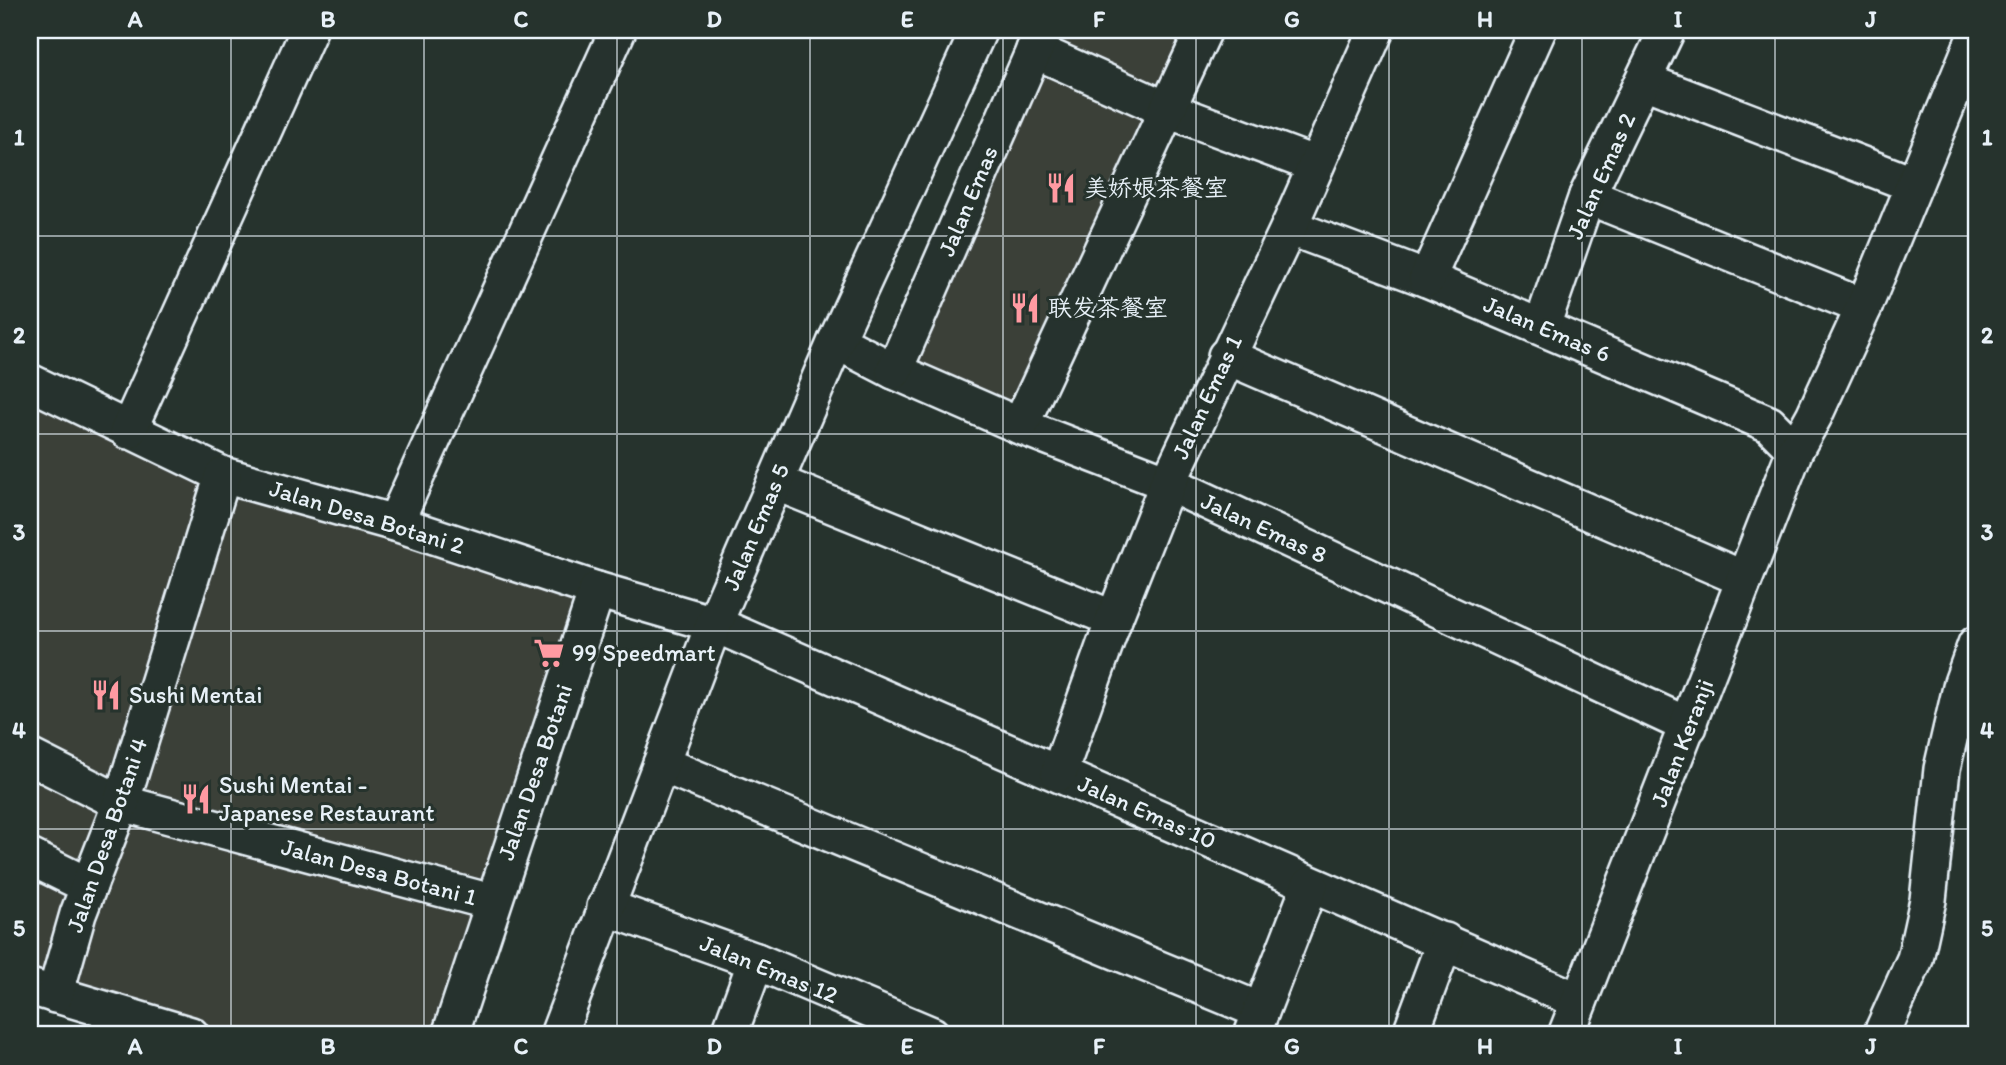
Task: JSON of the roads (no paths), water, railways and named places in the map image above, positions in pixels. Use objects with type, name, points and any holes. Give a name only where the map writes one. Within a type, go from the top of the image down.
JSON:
[{"type":"street","points":[[128,431],[309,30]]},
{"type":"street","points":[[395,523],[618,30]]},
{"type":"street","name":"Jalan Emas 5","points":[[558,1035],[714,624],[836,341],[979,30]]},
{"type":"street","points":[[1020,426],[1204,30]]},
{"type":"street","name":"Jalan Emas 1","points":[[1059,773],[1114,619],[1168,483],[1289,227],[1376,30]]},
{"type":"street","points":[[1427,279],[1538,30]]},
{"type":"street","name":"Jalan Emas 2","points":[[1542,326],[1587,196],[1667,30]]},
{"type":"street","name":"Jalan Keranji","points":[[1566,1035],[1795,450],[1814,416],[1864,307],[1912,184],[1976,35]]},
{"type":"street","points":[[1038,40],[1168,110],[1316,165]]},
{"type":"street","name":"Jalan Emas","points":[[894,371],[1038,40]]},
{"type":"street","points":[[1644,81],[1912,184]]},
{"type":"street","points":[[1587,196],[1864,307]]},
{"type":"street","name":"Jalan Emas 6","points":[[1289,227],[1542,326],[1769,424],[1795,450]]},
{"type":"street","name":"Jalan Emas 8","points":[[836,341],[894,371],[1020,426],[1168,483],[1689,726]]},
{"type":"street","points":[[1226,356],[1744,579]]},
{"type":"street","name":"Jalan Desa Botani 2","points":[[30,382],[223,475],[395,523],[597,590],[714,624]]},
{"type":"street","name":"Jalan Desa Botani 4","points":[[42,991],[89,886],[121,803],[223,475]]},
{"type":"street","points":[[775,482],[1114,619]]},
{"type":"street","name":"Jalan Desa Botani","points":[[450,1035],[491,902],[597,590]]},
{"type":"street","name":"Jalan Emas 10","points":[[714,624],[1579,1001]]},
{"type":"street","points":[[1881,1035],[1915,959],[1928,900],[1942,769],[1962,684],[1976,644]]},
{"type":"street","name":"Jalan Desa Botani 1","points":[[30,757],[121,803],[491,902]]},
{"type":"street","points":[[661,764],[1256,1023],[1310,885]]},
{"type":"street","points":[[30,856],[89,886]]},
{"type":"street","name":"Jalan Emas 12","points":[[605,907],[756,961],[885,1026],[932,1035]]},
{"type":"street","points":[[1410,1035],[1445,941]]},
{"type":"street","points":[[729,1035],[756,961]]},
{"type":"street","points":[[42,991],[191,1035]]},
{"type":"place","name":"美娇娘茶餐室","points":[[1061,188]]},
{"type":"place","name":"联发茶餐室","points":[[1025,308]]},
{"type":"place","name":"99 Speedmart","points":[[549,653]]},
{"type":"place","name":"Sushi Mentai","points":[[106,695]]},
{"type":"place","name":"Sushi Mentai - Japanese Restaurant","points":[[196,799]]}]
